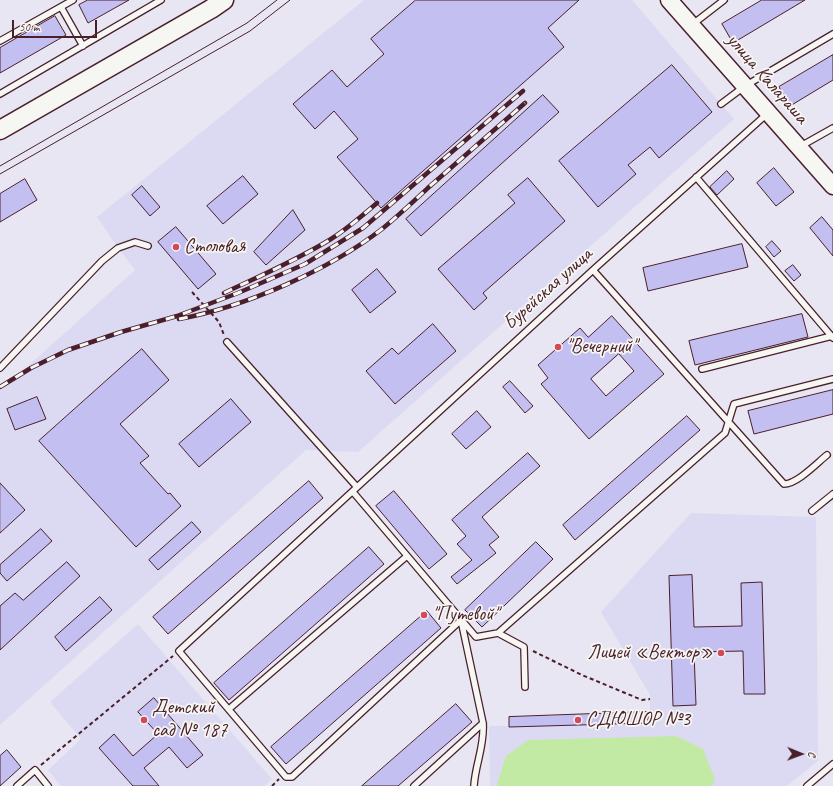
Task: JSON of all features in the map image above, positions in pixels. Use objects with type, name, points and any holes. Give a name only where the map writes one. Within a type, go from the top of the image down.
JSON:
[{"type":"main road","points":[[0,130],[204,13],[224,0]]},
{"type":"street","name":"улица Калараша","points":[[669,0],[833,186]]},
{"type":"lane","points":[[0,41],[73,0]]},
{"type":"lane","points":[[0,94],[161,0]]},
{"type":"lane","points":[[691,25],[724,0]]},
{"type":"lane","points":[[61,7],[83,46]]},
{"type":"lane","points":[[721,104],[745,86],[833,34]]},
{"type":"lane","name":"Бурейская улица","points":[[353,492],[356,486],[768,113]]},
{"type":"lane","points":[[799,148],[833,128]]},
{"type":"lane","points":[[696,177],[832,337],[702,369]]},
{"type":"lane","points":[[0,368],[102,261],[118,248],[135,242],[148,246]]},
{"type":"lane","points":[[593,270],[784,484],[790,484],[796,480],[827,455]]},
{"type":"lane","points":[[227,342],[356,486]]},
{"type":"lane","points":[[461,620],[292,777],[286,777],[179,651],[353,492],[476,637],[498,633],[725,433],[734,404],[833,379]]},
{"type":"lane","points":[[812,511],[833,494]]},
{"type":"lane","points":[[229,709],[407,556]]},
{"type":"lane","points":[[461,620],[484,734],[474,786]]},
{"type":"lane","points":[[498,633],[524,647],[525,687]]},
{"type":"lane","points":[[414,786],[483,723]]},
{"type":"lane","points":[[807,786],[833,764]]},
{"type":"lane","points":[[17,786],[35,770],[48,786]]},
{"type":"path","points":[[192,292],[219,322],[227,342]]},
{"type":"path","points":[[524,647],[582,675],[642,700],[650,699]]},
{"type":"path","points":[[35,770],[179,651]]},
{"type":"shaded area","points":[[364,0],[632,0],[734,119],[358,452],[306,450],[0,725],[0,391],[135,270],[97,217]]},
{"type":"shaded area","name":"Лицей «Вектор»","points":[[691,513],[816,517],[818,761],[787,786],[490,786],[489,726],[650,724],[650,695],[601,612]]},
{"type":"shaded area","name":"Детский сад № 187","points":[[138,624],[272,779],[264,786],[61,786],[48,770],[81,739],[50,702]]},
{"type":"green space","points":[[676,736],[703,749],[715,779],[712,786],[497,785],[506,756],[528,740]]},
{"type":"building","points":[[88,0],[129,0],[88,23],[79,5]]},
{"type":"building","points":[[416,0],[579,0],[548,28],[564,47],[381,208],[337,157],[358,139],[334,111],[315,129],[293,104],[332,70],[347,87],[384,54],[371,39]]},
{"type":"building","points":[[762,0],[805,0],[733,43],[722,24]]},
{"type":"building","points":[[55,16],[66,35],[0,73],[0,48]]},
{"type":"building","points":[[833,55],[833,80],[790,106],[779,87]]},
{"type":"building","points":[[672,65],[712,112],[659,158],[650,147],[628,165],[636,174],[598,207],[559,161]]},
{"type":"building","points":[[543,95],[559,112],[421,236],[406,219]]},
{"type":"building","points":[[774,168],[794,192],[776,206],[757,183]]},
{"type":"building","points":[[727,171],[734,179],[717,195],[710,187]]},
{"type":"building","points":[[243,176],[258,194],[223,224],[207,206]]},
{"type":"building","points":[[528,178],[565,221],[483,293],[487,298],[474,310],[438,269],[515,203],[508,195]]},
{"type":"building","points":[[25,179],[37,200],[0,222],[0,194]]},
{"type":"building","points":[[142,186],[160,207],[150,216],[132,195]]},
{"type":"building","points":[[293,210],[305,230],[266,265],[254,252]]},
{"type":"building","points":[[822,217],[833,230],[833,256],[810,228]]},
{"type":"building","points":[[176,227],[216,274],[198,289],[158,242]]},
{"type":"building","points":[[772,241],[781,251],[774,257],[766,247]]},
{"type":"building","points":[[742,244],[748,267],[648,291],[643,268]]},
{"type":"building","points":[[793,265],[801,275],[794,281],[785,271]]},
{"type":"building","points":[[377,269],[396,292],[370,313],[352,290]]},
{"type":"building","points":[[802,314],[808,337],[695,365],[689,341]]},
{"type":"building","points":[[612,316],[664,374],[589,439],[541,384],[548,378],[538,365],[580,328],[588,337]],"holes":[[[619,354],[634,371],[606,396],[591,379]]]},
{"type":"building","points":[[433,324],[456,351],[395,404],[366,371],[392,348],[398,354]]},
{"type":"building","points":[[142,349],[169,380],[120,424],[149,456],[140,463],[181,506],[136,547],[39,441]]},
{"type":"building","points":[[510,381],[533,406],[525,413],[503,387]]},
{"type":"building","points":[[833,390],[833,414],[754,434],[748,411]]},
{"type":"building","points":[[37,397],[46,419],[15,430],[7,409]]},
{"type":"building","points":[[231,399],[251,422],[199,467],[179,444]]},
{"type":"building","points":[[477,411],[491,427],[466,449],[452,434]]},
{"type":"building","points":[[687,416],[700,430],[575,540],[563,525]]},
{"type":"building","points":[[528,453],[540,466],[482,517],[499,537],[489,545],[496,553],[457,584],[451,577],[472,560],[457,544],[466,536],[452,520]]},
{"type":"building","points":[[309,481],[323,498],[168,634],[153,617]]},
{"type":"building","points":[[0,483],[25,510],[0,533]]},
{"type":"building","points":[[394,491],[447,554],[429,569],[376,506]]},
{"type":"building","points":[[192,522],[201,532],[158,570],[149,560]]},
{"type":"building","points":[[41,529],[52,541],[7,581],[0,573],[0,565]]},
{"type":"building","points":[[536,542],[553,559],[482,627],[465,610]]},
{"type":"building","points":[[369,547],[384,564],[229,700],[214,683]]},
{"type":"building","points":[[67,562],[80,576],[0,650],[0,606],[15,593],[23,600]]},
{"type":"building","points":[[692,575],[694,627],[742,626],[741,583],[762,582],[765,694],[744,694],[743,651],[694,652],[696,705],[673,706],[669,576]]},
{"type":"building","points":[[100,597],[112,610],[66,651],[55,637]]},
{"type":"building","points":[[427,611],[441,628],[286,764],[271,747]]},
{"type":"building","points":[[154,698],[203,755],[187,768],[169,747],[144,768],[159,786],[133,786],[99,748],[114,734],[133,756],[158,734],[138,712]]},
{"type":"building","points":[[456,704],[472,722],[398,786],[362,786]]},
{"type":"building","name":"СДЮШОР №3","points":[[648,712],[648,723],[509,727],[509,717]]},
{"type":"building","points":[[7,750],[21,767],[0,786],[0,756]]},
{"type":"tram line","points":[[0,166],[247,23],[277,0]]},
{"type":"tram line","points":[[0,174],[250,31],[290,0]]},
{"type":"railway","points":[[0,387],[31,368],[68,350],[121,332],[177,316],[238,293],[305,264],[363,228],[523,91]]},
{"type":"railway","points":[[179,319],[231,306],[258,296],[285,285],[337,259],[382,229],[525,103]]},
{"type":"railway","points":[[224,293],[278,268],[318,247],[343,231],[377,203]]},
{"type":"place","name":"Столовая","points":[[176,247]]},
{"type":"place","name":"\"Вечерний\"","points":[[558,347]]},
{"type":"place","name":"\"Путевой\"","points":[[424,615]]},
{"type":"place","name":"Лицей «Вектор»","points":[[721,653]]},
{"type":"place","name":"Детский сад № 187","points":[[144,720]]},
{"type":"place","name":"СДЮШОР №3","points":[[578,720]]}]
